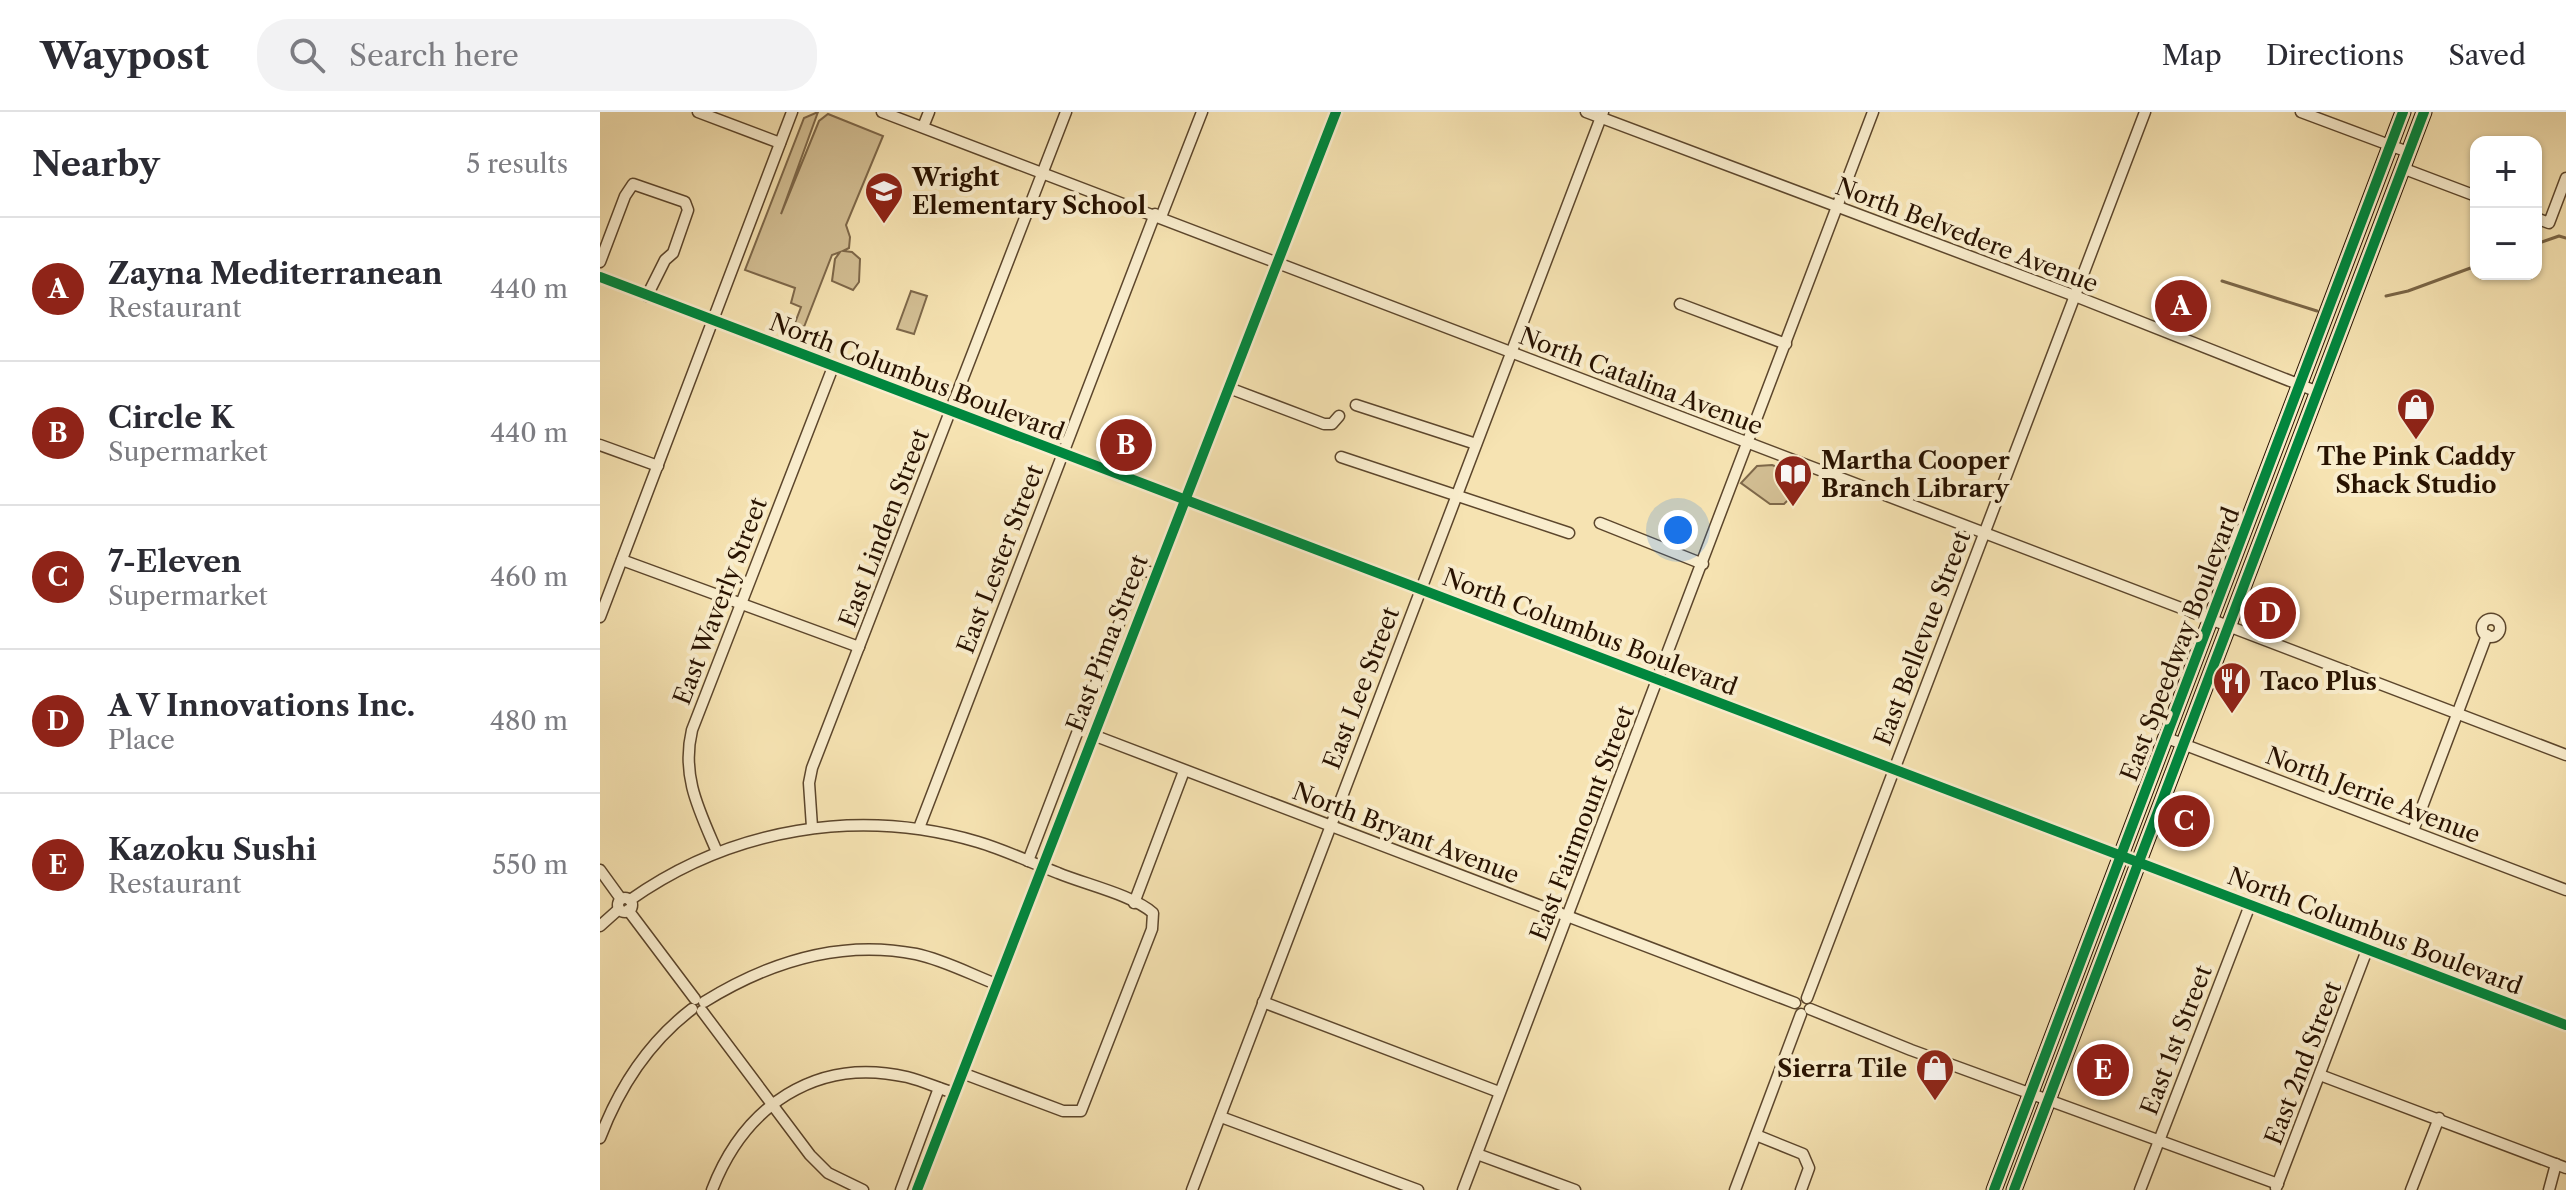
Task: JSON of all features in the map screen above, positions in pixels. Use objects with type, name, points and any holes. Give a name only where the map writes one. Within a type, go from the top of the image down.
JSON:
[{"type":"main road","name":"East Speedway Boulevard","points":[[1994,1190],[2403,112]]},
{"type":"main road","name":"East Speedway Boulevard","points":[[2014,1190],[2424,112]]},
{"type":"street","points":[[698,112],[780,143]]},
{"type":"street","points":[[600,617],[604,592],[622,560],[792,112]]},
{"type":"street","name":"North Catalina Avenue","points":[[882,112],[2566,755]]},
{"type":"street","points":[[923,127],[929,112]]},
{"type":"street","name":"East Linden Street","points":[[812,827],[809,801],[812,768],[1066,112]]},
{"type":"street","name":"East Lester Street","points":[[919,828],[1061,454],[1202,112]]},
{"type":"street","name":"East Pima Street","points":[[917,1190],[1336,112]]},
{"type":"street","name":"North Belvedere Avenue","points":[[1586,112],[1602,115],[2318,392]]},
{"type":"street","name":"East Fairmount Street","points":[[1463,1190],[1873,112]]},
{"type":"street","name":"East Bellevue Street","points":[[1735,1190],[2145,112]]},
{"type":"street","points":[[2301,112],[2408,152]]},
{"type":"street","name":"East Lee Street","points":[[1192,1190],[1602,115]]},
{"type":"street","points":[[2402,168],[2470,194]]},
{"type":"street","points":[[2542,220],[2549,223],[2566,178]]},
{"type":"street","points":[[600,262],[625,196],[633,184],[685,202],[688,210],[673,253],[665,260],[647,296]]},
{"type":"street","name":"North Columbus Boulevard","points":[[600,277],[2566,1025]]},
{"type":"street","points":[[1680,304],[1786,344]]},
{"type":"street","name":"East Waverly Street","points":[[717,852],[690,786],[688,746],[833,367]]},
{"type":"street","points":[[1229,388],[1324,424],[1332,424],[1339,416]]},
{"type":"street","points":[[1356,405],[1364,405],[1476,444]]},
{"type":"street","points":[[600,445],[658,466]]},
{"type":"street","points":[[1341,457],[1569,533]]},
{"type":"street","points":[[1600,523],[1703,564]]},
{"type":"street","points":[[622,560],[859,647]]},
{"type":"street","name":"East Pima Street","points":[[1028,861],[1140,569],[1155,574]]},
{"type":"street","points":[[2413,831],[2487,635]]},
{"type":"street","name":"North Bryant Avenue","points":[[1093,735],[1806,1007]]},
{"type":"street","name":"North Jerrie Avenue","points":[[2167,738],[2566,890]]},
{"type":"street","points":[[1134,903],[1184,771]]},
{"type":"street","points":[[600,926],[660,879],[717,852],[812,827],[871,823],[919,828],[980,842],[1134,903],[1154,915],[1152,929],[1081,1111],[1063,1111],[962,1073]]},
{"type":"street","points":[[600,870],[698,1005],[828,1173],[863,1190]]},
{"type":"street","name":"East 1st Street","points":[[2140,1190],[2250,905]]},
{"type":"street","points":[[600,1138],[642,1060],[669,1028],[698,1005],[743,978],[781,963],[815,955],[880,950],[946,963],[998,981]]},
{"type":"street","name":"East 2nd Street","points":[[2277,1187],[2367,950]]},
{"type":"street","points":[[1263,1002],[1499,1092]]},
{"type":"street","points":[[1806,1007],[2277,1187]]},
{"type":"street","points":[[712,1190],[737,1138],[772,1103],[799,1087],[835,1076],[877,1073],[907,1077],[954,1093]]},
{"type":"street","points":[[2320,1075],[2561,1166],[2549,1190]]},
{"type":"street","points":[[901,1190],[939,1088]]},
{"type":"street","points":[[1221,1117],[1418,1190]]},
{"type":"street","points":[[2411,1190],[2439,1118]]},
{"type":"street","points":[[1756,1135],[1803,1154],[1809,1168],[1801,1190]]},
{"type":"street","points":[[1477,1154],[1575,1190]]},
{"type":"shaded area","points":[[818,112],[781,214],[819,121],[828,114],[883,136],[846,225],[850,237],[849,248],[843,251],[852,252],[860,259],[859,282],[853,290],[832,281],[835,259],[840,252],[832,255],[804,327],[795,323],[801,307],[791,303],[795,288],[745,270],[804,118]]},
{"type":"shaded area","points":[[911,291],[927,296],[914,334],[897,329]]},
{"type":"shaded area","points":[[1772,465],[1785,472],[1793,483],[1795,493],[1784,504],[1770,504],[1741,483],[1757,466]]},
{"type":"waterway","points":[[2542,242],[2559,236],[2566,238]]},
{"type":"waterway","points":[[2386,296],[2470,268]]},
{"type":"waterway","points":[[2222,281],[2317,311]]},
{"type":"cycle path","points":[[917,1190],[1336,112]]},
{"type":"cycle path","points":[[1994,1190],[2403,112]]},
{"type":"cycle path","points":[[2014,1190],[2424,112]]},
{"type":"cycle path","points":[[600,277],[2566,1025]]},
{"type":"place","name":"Wright Elementary School","points":[[884,225]]},
{"type":"place","name":"Zayna Mediterranean","points":[[2181,306]]},
{"type":"place","name":"The Pink Caddy Shack Studio","points":[[2416,441]]},
{"type":"place","name":"Circle K","points":[[1126,445]]},
{"type":"place","name":"Martha Cooper Branch Library","points":[[1793,508]]},
{"type":"place","name":"A V Innovations Inc.","points":[[2270,613]]},
{"type":"place","name":"Taco Plus","points":[[2232,715]]},
{"type":"place","name":"7-Eleven","points":[[2184,821]]},
{"type":"place","name":"Kazoku Sushi","points":[[2103,1070]]},
{"type":"place","name":"Sierra Tile","points":[[1935,1102]]}]
